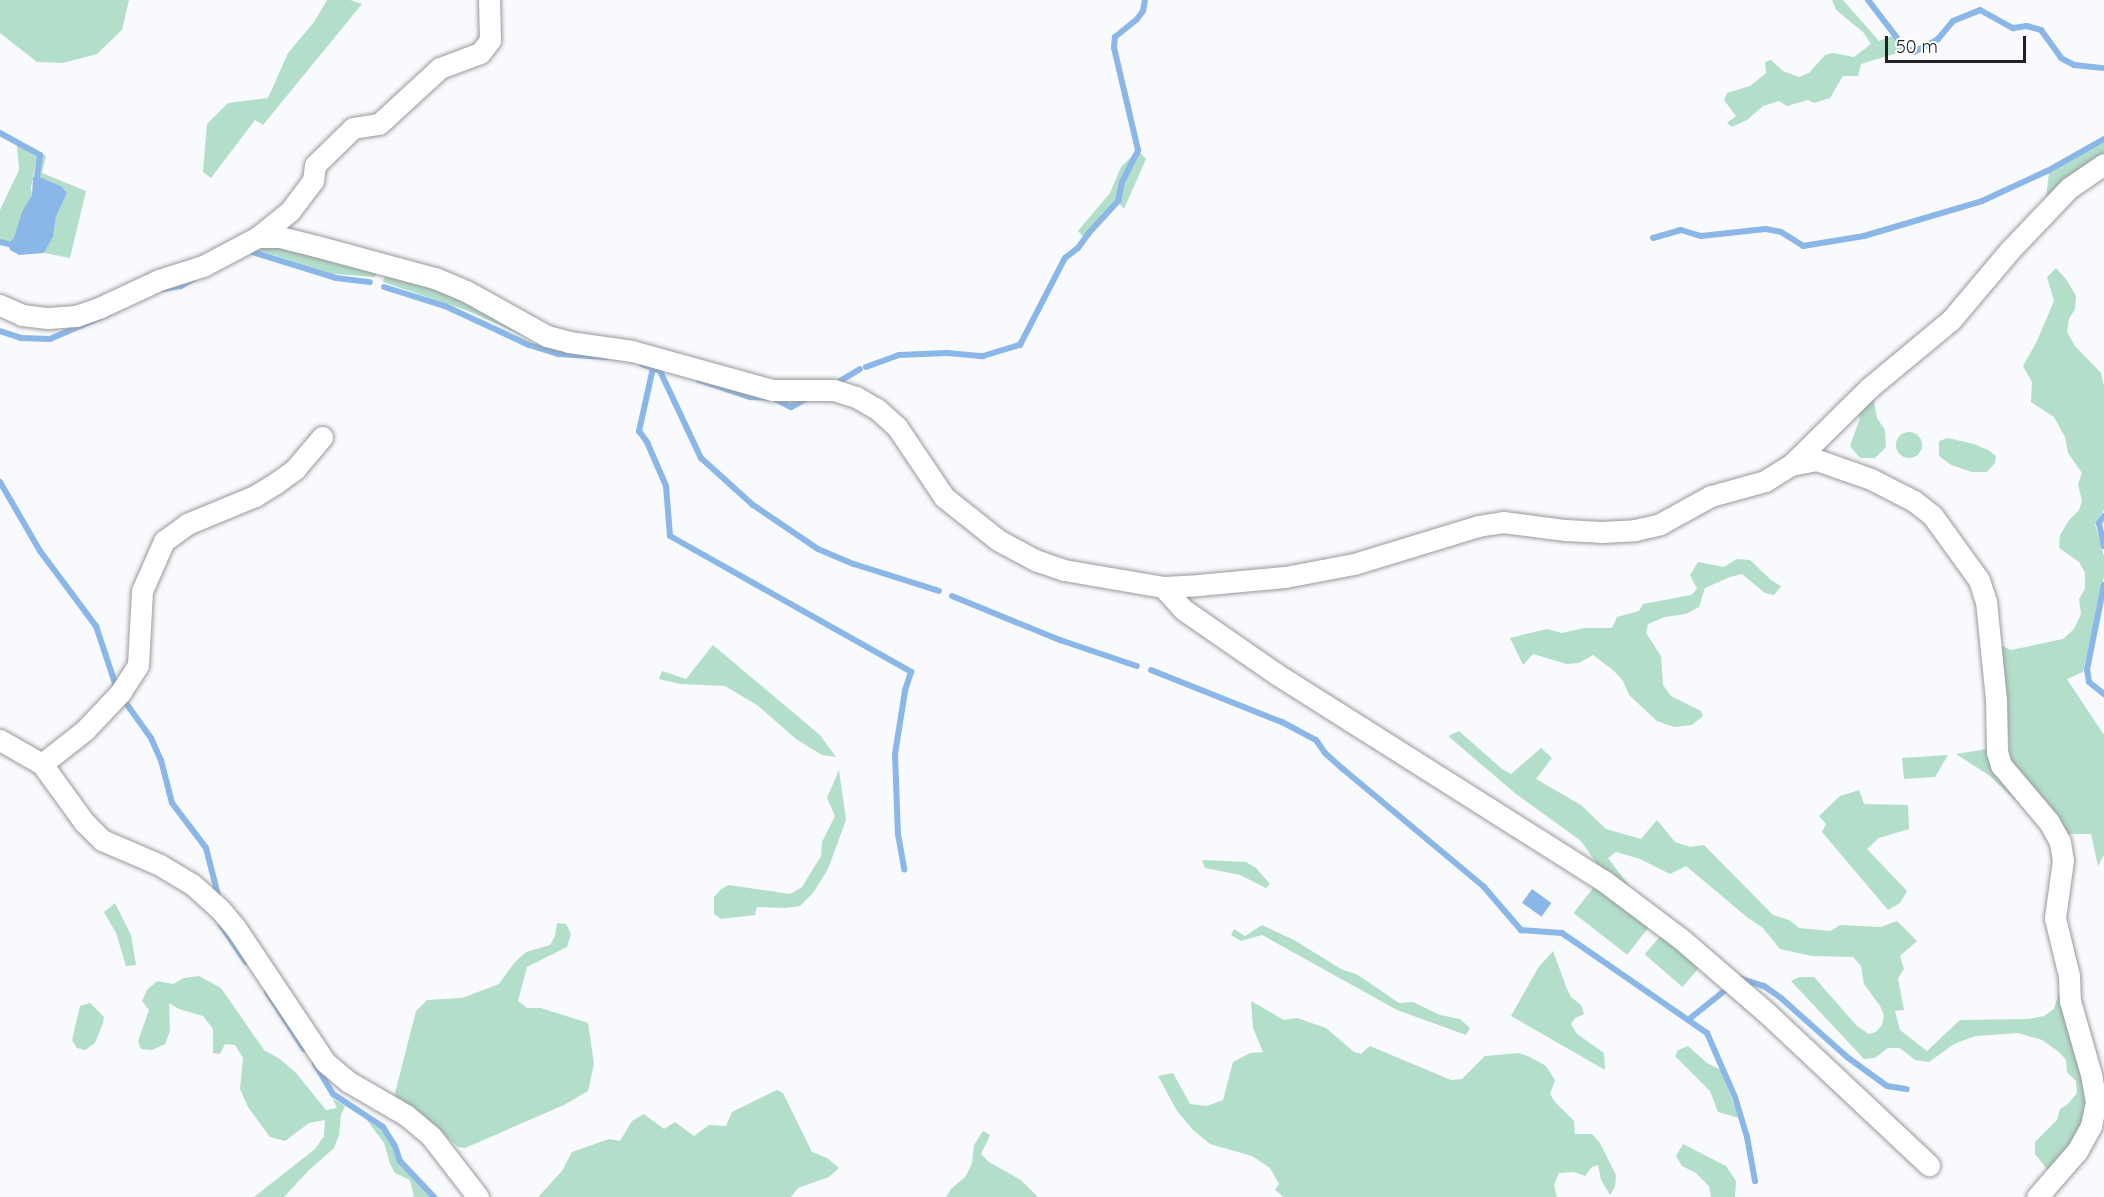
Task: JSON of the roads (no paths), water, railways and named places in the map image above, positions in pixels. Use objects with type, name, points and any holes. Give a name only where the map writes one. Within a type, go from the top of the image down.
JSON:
[{"type":"street","points":[[0,305],[22,315],[76,316],[99,308],[159,280],[203,266],[258,237],[290,211],[313,181],[315,165],[353,128],[379,124],[440,68],[480,53],[490,40],[489,0]]},
{"type":"street","points":[[258,237],[280,237],[435,278],[466,291],[547,336],[569,342],[632,351],[773,390],[834,390],[856,397],[877,409],[897,427],[944,497],[998,540],[1035,560],[1064,570],[1163,587],[1285,577],[1353,564],[1478,526],[1503,522],[1577,531],[1635,530],[1660,524],[1711,496],[1765,481],[1791,465],[1869,388],[1951,320],[2010,250],[2062,195],[2104,164]]},
{"type":"street","points":[[42,764],[85,730],[120,693],[138,665],[142,591],[164,541],[187,524],[255,496],[276,483],[295,469],[322,437]]},
{"type":"street","points":[[1791,465],[1817,460],[1871,479],[1914,501],[1932,515],[1979,580],[1986,601],[1996,699],[1997,752],[2001,765],[2049,822],[2060,842],[2064,860],[2055,918],[2069,976],[2070,1001],[2091,1074],[2096,1102],[2091,1126],[2077,1151],[2037,1197]]},
{"type":"street","points":[[1163,587],[1184,610],[1278,675],[1604,881],[1680,938],[1768,1014],[1929,1166]]},
{"type":"street","points":[[0,740],[42,764],[84,822],[102,840],[160,865],[192,884],[219,908],[235,927],[326,1062],[349,1082],[406,1115],[431,1136],[478,1197]]},
{"type":"water","points":[[37,176],[61,186],[67,193],[56,217],[53,237],[44,253],[19,255],[10,250],[8,244],[14,238],[22,212],[32,195],[33,177]]},
{"type":"water","points":[[1532,889],[1551,903],[1541,917],[1522,903]]},
{"type":"waterway","points":[[866,367],[899,355],[947,353],[983,356],[1020,345],[1065,258],[1078,248],[1118,201],[1122,182],[1138,150],[1114,48],[1115,37],[1137,19],[1143,11],[1145,0]]},
{"type":"waterway","points":[[1868,0],[1904,47],[1914,52],[1938,39],[1953,21],[1980,10],[2013,28],[2027,26],[2041,30],[2061,58],[2074,65],[2104,68]]},
{"type":"waterway","points":[[0,133],[40,155],[37,176]]},
{"type":"waterway","points":[[1653,238],[1681,230],[1701,236],[1766,229],[1781,232],[1803,246],[1864,236],[1982,201],[2049,170],[2104,139]]},
{"type":"waterway","points":[[0,242],[8,244]]},
{"type":"waterway","points":[[246,250],[336,278],[370,282]]},
{"type":"waterway","points":[[162,289],[181,286],[195,278]]},
{"type":"waterway","points":[[384,287],[445,306],[529,345],[559,354],[606,357]]},
{"type":"waterway","points":[[0,331],[21,338],[50,339],[110,313]]},
{"type":"waterway","points":[[642,364],[660,371],[701,458],[753,505],[818,549],[854,564],[939,591]]},
{"type":"waterway","points":[[653,368],[639,431],[647,442],[666,486],[670,536],[911,672],[905,691],[895,754],[898,834],[904,869]]},
{"type":"waterway","points":[[835,384],[860,369]]},
{"type":"waterway","points":[[699,380],[750,397],[773,398],[791,407],[810,397]]},
{"type":"waterway","points":[[0,482],[40,551],[96,626],[116,686]]},
{"type":"waterway","points":[[2104,516],[2099,523],[2104,546]]},
{"type":"waterway","points":[[2104,585],[2087,669],[2089,682],[2104,694]]},
{"type":"waterway","points":[[952,596],[1060,640],[1137,666]]},
{"type":"waterway","points":[[1151,670],[1282,722],[1316,740],[1325,753],[1343,769],[1484,887],[1521,930],[1562,933],[1707,1033],[1735,1097],[1747,1137],[1755,1181]]},
{"type":"waterway","points":[[123,699],[151,738],[161,760],[172,803],[206,848],[219,899]]},
{"type":"waterway","points":[[221,925],[246,962]]},
{"type":"waterway","points":[[1739,978],[1764,986],[1781,998],[1847,1057],[1887,1086],[1907,1089]]},
{"type":"waterway","points":[[1688,1020],[1729,987]]},
{"type":"waterway","points":[[267,992],[304,1049]]},
{"type":"waterway","points":[[315,1064],[333,1094],[383,1127],[395,1146],[400,1161],[434,1197]]}]
